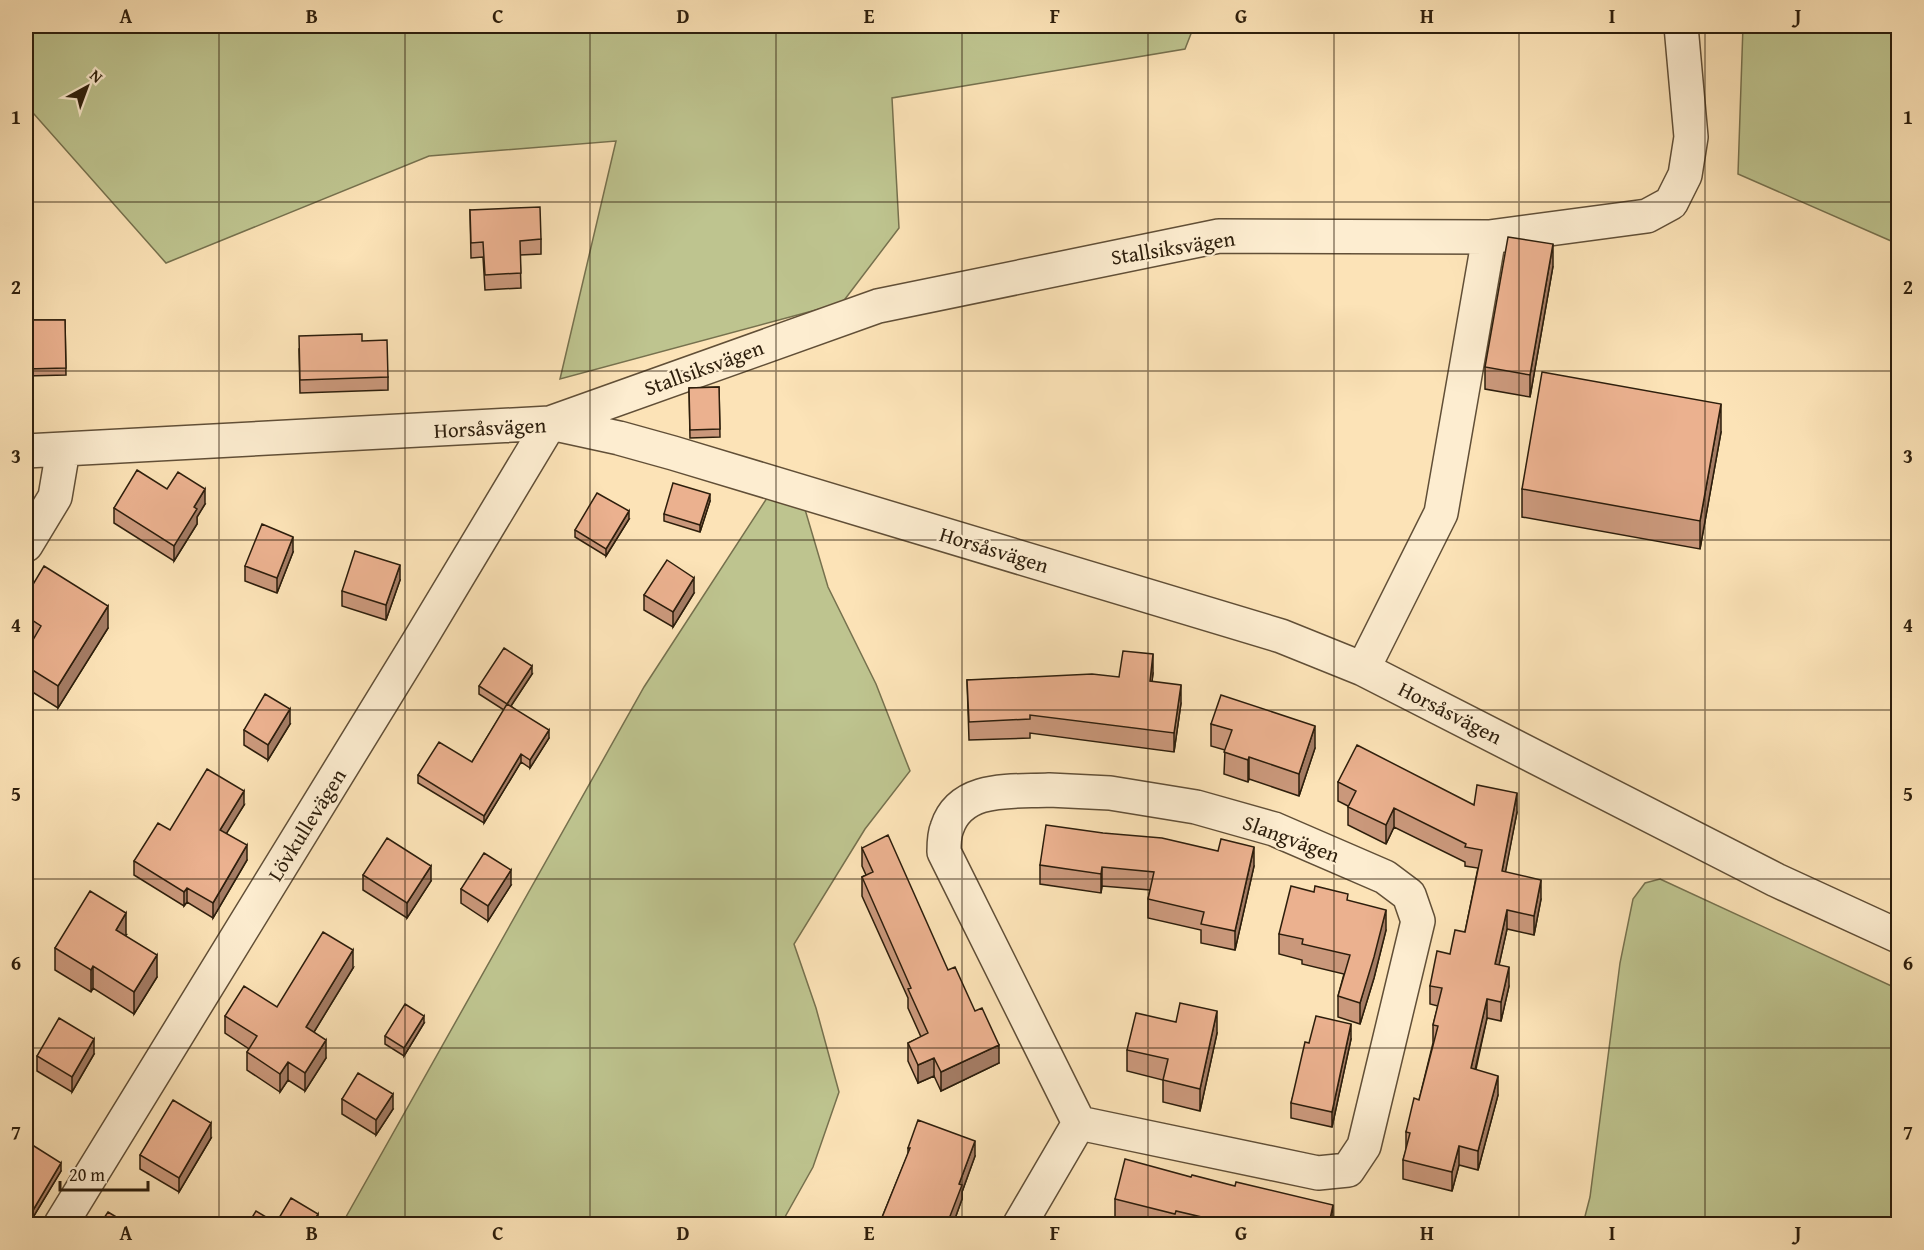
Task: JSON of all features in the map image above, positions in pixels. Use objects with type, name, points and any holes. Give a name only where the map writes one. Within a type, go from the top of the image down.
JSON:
[{"type":"street","name":"Stallsiksvägen","points":[[550,423],[878,306],[1208,238],[1219,236],[1490,237],[1647,216],[1671,203],[1685,175],[1691,137],[1682,26]]},
{"type":"street","points":[[1363,669],[1442,513],[1490,237]]},
{"type":"street","name":"Horsåsvägen","points":[[26,451],[550,423],[673,453],[1281,636],[1363,669],[1776,880],[1899,936]]},
{"type":"street","name":"Lövkullevägen","points":[[61,1224],[421,639],[550,423]]},
{"type":"street","points":[[26,545],[55,496],[63,450]]},
{"type":"street","name":"Slangvägen","points":[[1049,790],[1110,793],[1196,807],[1274,830],[1331,853],[1385,877],[1410,895],[1419,921],[1364,1146],[1348,1170],[1318,1173],[1079,1123],[944,852],[947,828],[961,805],[986,793],[1049,790]]},
{"type":"street","points":[[1020,1224],[1079,1123]]},
{"type":"green space","points":[[26,26],[1194,26],[1185,49],[892,98],[899,228],[842,303],[560,379],[616,141],[429,156],[166,263],[26,105]]},
{"type":"green space","points":[[1743,26],[1898,26],[1898,244],[1738,174]]},
{"type":"green space","points":[[767,498],[804,506],[828,587],[876,684],[910,771],[865,829],[794,944],[816,1008],[839,1092],[813,1167],[781,1224],[342,1224],[644,687]]},
{"type":"green space","points":[[1660,879],[1898,989],[1898,1224],[1583,1224],[1590,1197],[1620,963],[1633,899],[1645,883]]},
{"type":"building","points":[[540,207],[541,239],[520,241],[521,273],[485,275],[483,242],[471,243],[470,210]]},
{"type":"building","points":[[26,211],[28,211],[30,244],[26,244]]},
{"type":"building","points":[[1508,237],[1553,244],[1530,375],[1485,367]]},
{"type":"building","points":[[26,320],[65,320],[66,368],[26,369]]},
{"type":"building","points":[[362,334],[362,341],[387,340],[388,377],[300,380],[299,336]]},
{"type":"building","points":[[1542,372],[1721,404],[1700,521],[1522,489]]},
{"type":"building","points":[[719,387],[720,429],[690,430],[689,388]]},
{"type":"building","points":[[137,470],[167,489],[178,472],[205,489],[194,507],[197,509],[174,546],[114,508]]},
{"type":"building","points":[[673,483],[710,494],[700,525],[664,514]]},
{"type":"building","points":[[597,493],[629,511],[606,549],[575,530]]},
{"type":"building","points":[[262,524],[293,537],[277,578],[245,566]]},
{"type":"building","points":[[355,551],[400,565],[386,605],[342,591]]},
{"type":"building","points":[[667,560],[694,578],[673,612],[644,595]]},
{"type":"building","points":[[44,566],[108,606],[58,686],[26,666],[26,652],[41,626],[26,616],[26,596]]},
{"type":"building","points":[[504,648],[532,666],[507,704],[479,686]]},
{"type":"building","points":[[1123,651],[1153,654],[1150,681],[1181,685],[1174,733],[1030,715],[1030,719],[969,722],[967,680],[1092,674],[1119,677]]},
{"type":"building","points":[[265,694],[290,709],[268,745],[244,730]]},
{"type":"building","points":[[1221,695],[1315,726],[1299,774],[1249,757],[1248,760],[1224,752],[1232,730],[1211,724]]},
{"type":"building","points":[[507,704],[549,730],[530,760],[521,754],[484,816],[418,775],[439,742],[472,762]]},
{"type":"building","points":[[1357,745],[1474,805],[1477,785],[1517,793],[1502,871],[1541,880],[1534,916],[1507,910],[1495,964],[1509,967],[1501,1002],[1487,999],[1471,1068],[1498,1076],[1478,1151],[1459,1146],[1452,1172],[1403,1160],[1410,1133],[1406,1132],[1414,1098],[1419,1100],[1438,1026],[1433,1025],[1442,988],[1430,986],[1437,951],[1450,954],[1455,930],[1465,932],[1482,850],[1465,847],[1466,844],[1394,808],[1386,825],[1348,807],[1356,791],[1338,782]]},
{"type":"building","points":[[207,769],[244,791],[220,830],[247,845],[213,903],[187,888],[184,892],[134,861],[158,823],[170,830]]},
{"type":"building","points":[[1046,825],[1162,838],[1218,851],[1221,839],[1254,847],[1235,931],[1201,924],[1204,912],[1148,899],[1154,872],[1102,867],[1101,874],[1040,865]]},
{"type":"building","points":[[888,835],[948,970],[955,967],[975,1011],[982,1008],[999,1045],[941,1072],[934,1058],[918,1065],[908,1043],[928,1033],[908,989],[911,988],[862,877],[873,872],[862,848]]},
{"type":"building","points":[[387,838],[431,866],[407,903],[363,875]]},
{"type":"building","points":[[484,853],[511,870],[488,906],[461,889]]},
{"type":"building","points":[[1291,886],[1314,892],[1315,886],[1348,894],[1347,900],[1386,910],[1360,1003],[1338,996],[1350,955],[1302,944],[1303,939],[1279,934]]},
{"type":"building","points":[[90,891],[126,913],[116,930],[157,955],[134,992],[93,966],[91,970],[55,948]]},
{"type":"building","points":[[323,932],[353,950],[306,1027],[326,1040],[305,1073],[288,1062],[280,1074],[247,1052],[257,1036],[225,1016],[244,986],[277,1007]]},
{"type":"building","points":[[1180,1003],[1217,1011],[1200,1089],[1163,1080],[1168,1059],[1127,1050],[1136,1013],[1176,1022]]},
{"type":"building","points":[[405,1004],[424,1016],[404,1048],[385,1036]]},
{"type":"building","points":[[1316,1016],[1351,1024],[1332,1112],[1291,1103],[1305,1042],[1309,1043]]},
{"type":"building","points":[[59,1018],[94,1039],[72,1077],[37,1056]]},
{"type":"building","points":[[358,1073],[393,1094],[376,1120],[342,1099]]},
{"type":"building","points":[[173,1100],[211,1123],[179,1178],[140,1155]]},
{"type":"building","points":[[918,1120],[975,1141],[959,1184],[962,1185],[947,1224],[886,1224],[881,1220],[910,1148],[908,1148]]},
{"type":"building","points":[[26,1141],[61,1163],[29,1217],[26,1215]]},
{"type":"building","points":[[1125,1159],[1191,1177],[1192,1175],[1235,1186],[1236,1182],[1333,1205],[1329,1224],[1226,1224],[1115,1199]]},
{"type":"building","points":[[291,1198],[318,1214],[312,1224],[248,1224],[256,1211],[276,1223]]},
{"type":"building","points":[[108,1212],[128,1224],[100,1224]]}]
